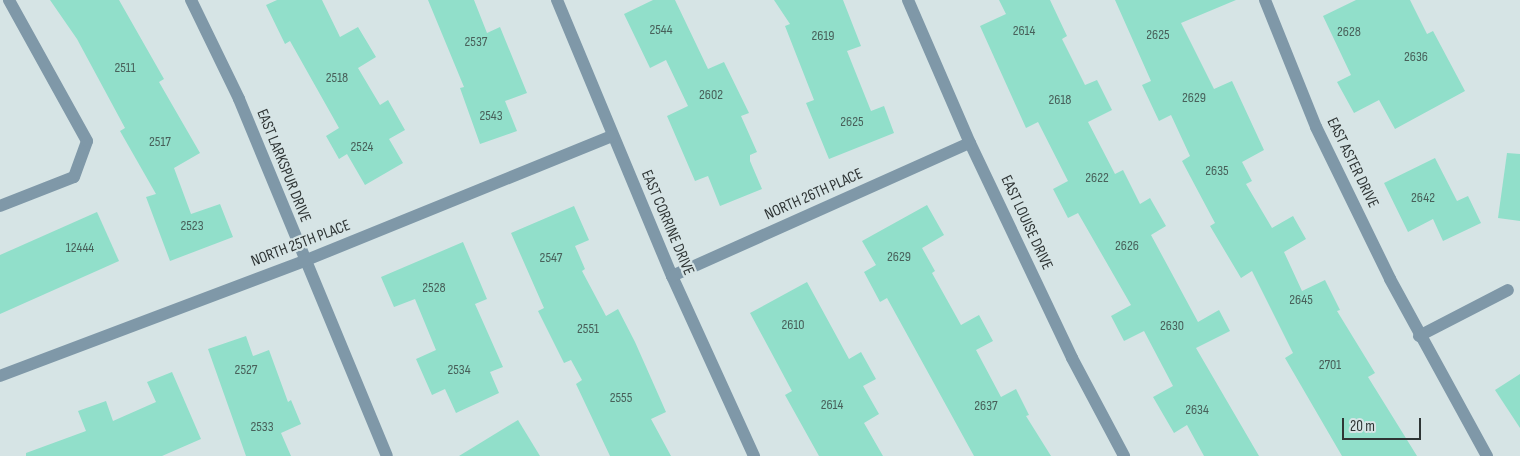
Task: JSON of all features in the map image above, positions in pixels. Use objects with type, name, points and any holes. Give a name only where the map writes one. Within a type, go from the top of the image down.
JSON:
[{"type":"street","points":[[0,206],[74,177],[86,141],[9,0]]},
{"type":"street","name":"EAST LARKSPUR DRIVE","points":[[191,0],[239,99],[304,261],[387,456]]},
{"type":"street","name":"EAST CORRINE DRIVE","points":[[557,0],[612,136],[672,276],[754,456]]},
{"type":"street","name":"EAST LOUISE DRIVE","points":[[908,0],[970,143],[1072,358],[1124,456]]},
{"type":"street","name":"EAST ASTER DRIVE","points":[[1265,0],[1316,127],[1420,336],[1487,456]]},
{"type":"street","name":"NORTH 25TH PLACE","points":[[0,376],[304,261],[612,136]]},
{"type":"street","name":"NORTH 26TH PLACE","points":[[672,276],[970,143]]},
{"type":"street","points":[[1420,336],[1508,290]]},
{"type":"building","points":[[50,0],[119,0],[164,79],[159,82],[200,153],[174,168],[191,214],[220,204],[233,237],[170,261],[146,197],[156,194],[120,131],[125,128],[77,39]]},
{"type":"building","points":[[277,0],[322,0],[340,37],[358,27],[376,57],[358,68],[380,105],[388,100],[405,130],[389,139],[403,163],[365,185],[347,154],[339,159],[326,136],[339,128],[290,41],[285,44],[266,5]]},
{"type":"building","points":[[428,0],[474,0],[487,33],[500,27],[527,93],[505,101],[517,131],[480,144],[460,88],[464,87]]},
{"type":"building","points":[[653,0],[675,0],[708,69],[724,62],[749,113],[741,116],[757,152],[750,155],[750,161],[762,189],[720,206],[708,176],[695,181],[667,116],[688,106],[666,60],[650,68],[624,14]]},
{"type":"building","points":[[774,0],[843,0],[861,46],[847,51],[871,111],[884,106],[894,133],[829,159],[806,103],[814,100],[785,26],[790,24]]},
{"type":"building","points":[[999,0],[1050,0],[1067,36],[1062,39],[1085,85],[1097,80],[1112,110],[1088,122],[1115,174],[1123,170],[1140,204],[1150,198],[1166,226],[1151,235],[1198,322],[1219,310],[1230,331],[1196,348],[1259,456],[1204,456],[1187,425],[1174,433],[1153,397],[1173,386],[1144,331],[1124,341],[1111,316],[1131,305],[1078,213],[1068,218],[1053,189],[1068,181],[1038,122],[1026,128],[980,26],[1006,14]]},
{"type":"building","points":[[1115,0],[1236,0],[1181,23],[1214,89],[1232,81],[1264,150],[1242,162],[1252,181],[1246,184],[1272,228],[1293,216],[1306,239],[1284,252],[1302,291],[1325,280],[1340,310],[1337,311],[1375,373],[1368,377],[1417,456],[1342,456],[1285,358],[1293,353],[1252,271],[1241,278],[1210,226],[1215,223],[1182,161],[1190,156],[1171,115],[1159,121],[1142,85],[1151,81]]},
{"type":"building","points":[[1356,0],[1410,0],[1427,34],[1433,31],[1465,91],[1395,129],[1379,100],[1354,113],[1337,82],[1351,75],[1323,16]]},
{"type":"building","points":[[1507,153],[1520,154],[1520,221],[1498,218]]},
{"type":"building","points":[[1435,158],[1457,201],[1468,196],[1481,223],[1443,241],[1433,219],[1408,232],[1384,183]]},
{"type":"building","points":[[927,205],[944,235],[922,248],[935,271],[932,273],[961,325],[979,315],[993,341],[976,350],[1001,397],[1016,389],[1029,415],[1026,416],[1051,456],[974,456],[887,298],[880,302],[864,272],[876,265],[862,241]]},
{"type":"building","points":[[574,206],[589,240],[575,246],[585,269],[582,271],[606,316],[618,309],[635,342],[666,412],[651,419],[671,456],[610,456],[576,384],[582,380],[571,360],[564,363],[538,311],[544,308],[511,233]]},
{"type":"building","points":[[97,212],[119,261],[0,314],[0,255]]},
{"type":"building","points":[[463,242],[487,299],[475,304],[503,367],[490,372],[499,393],[456,413],[445,389],[432,395],[416,359],[436,350],[415,299],[394,307],[381,277]]},
{"type":"building","points":[[807,282],[849,359],[861,352],[876,379],[863,386],[879,414],[864,423],[883,456],[819,456],[785,395],[792,391],[750,313]]},
{"type":"building","points":[[246,336],[253,356],[269,350],[288,402],[291,400],[301,424],[281,433],[291,456],[246,456],[208,349]]},
{"type":"building","points":[[172,372],[201,439],[162,456],[26,456],[26,453],[86,431],[78,411],[106,401],[113,421],[156,402],[147,382]]},
{"type":"building","points":[[1520,374],[1520,428],[1495,390]]},
{"type":"building","points":[[518,420],[540,456],[459,456],[513,423]]}]
